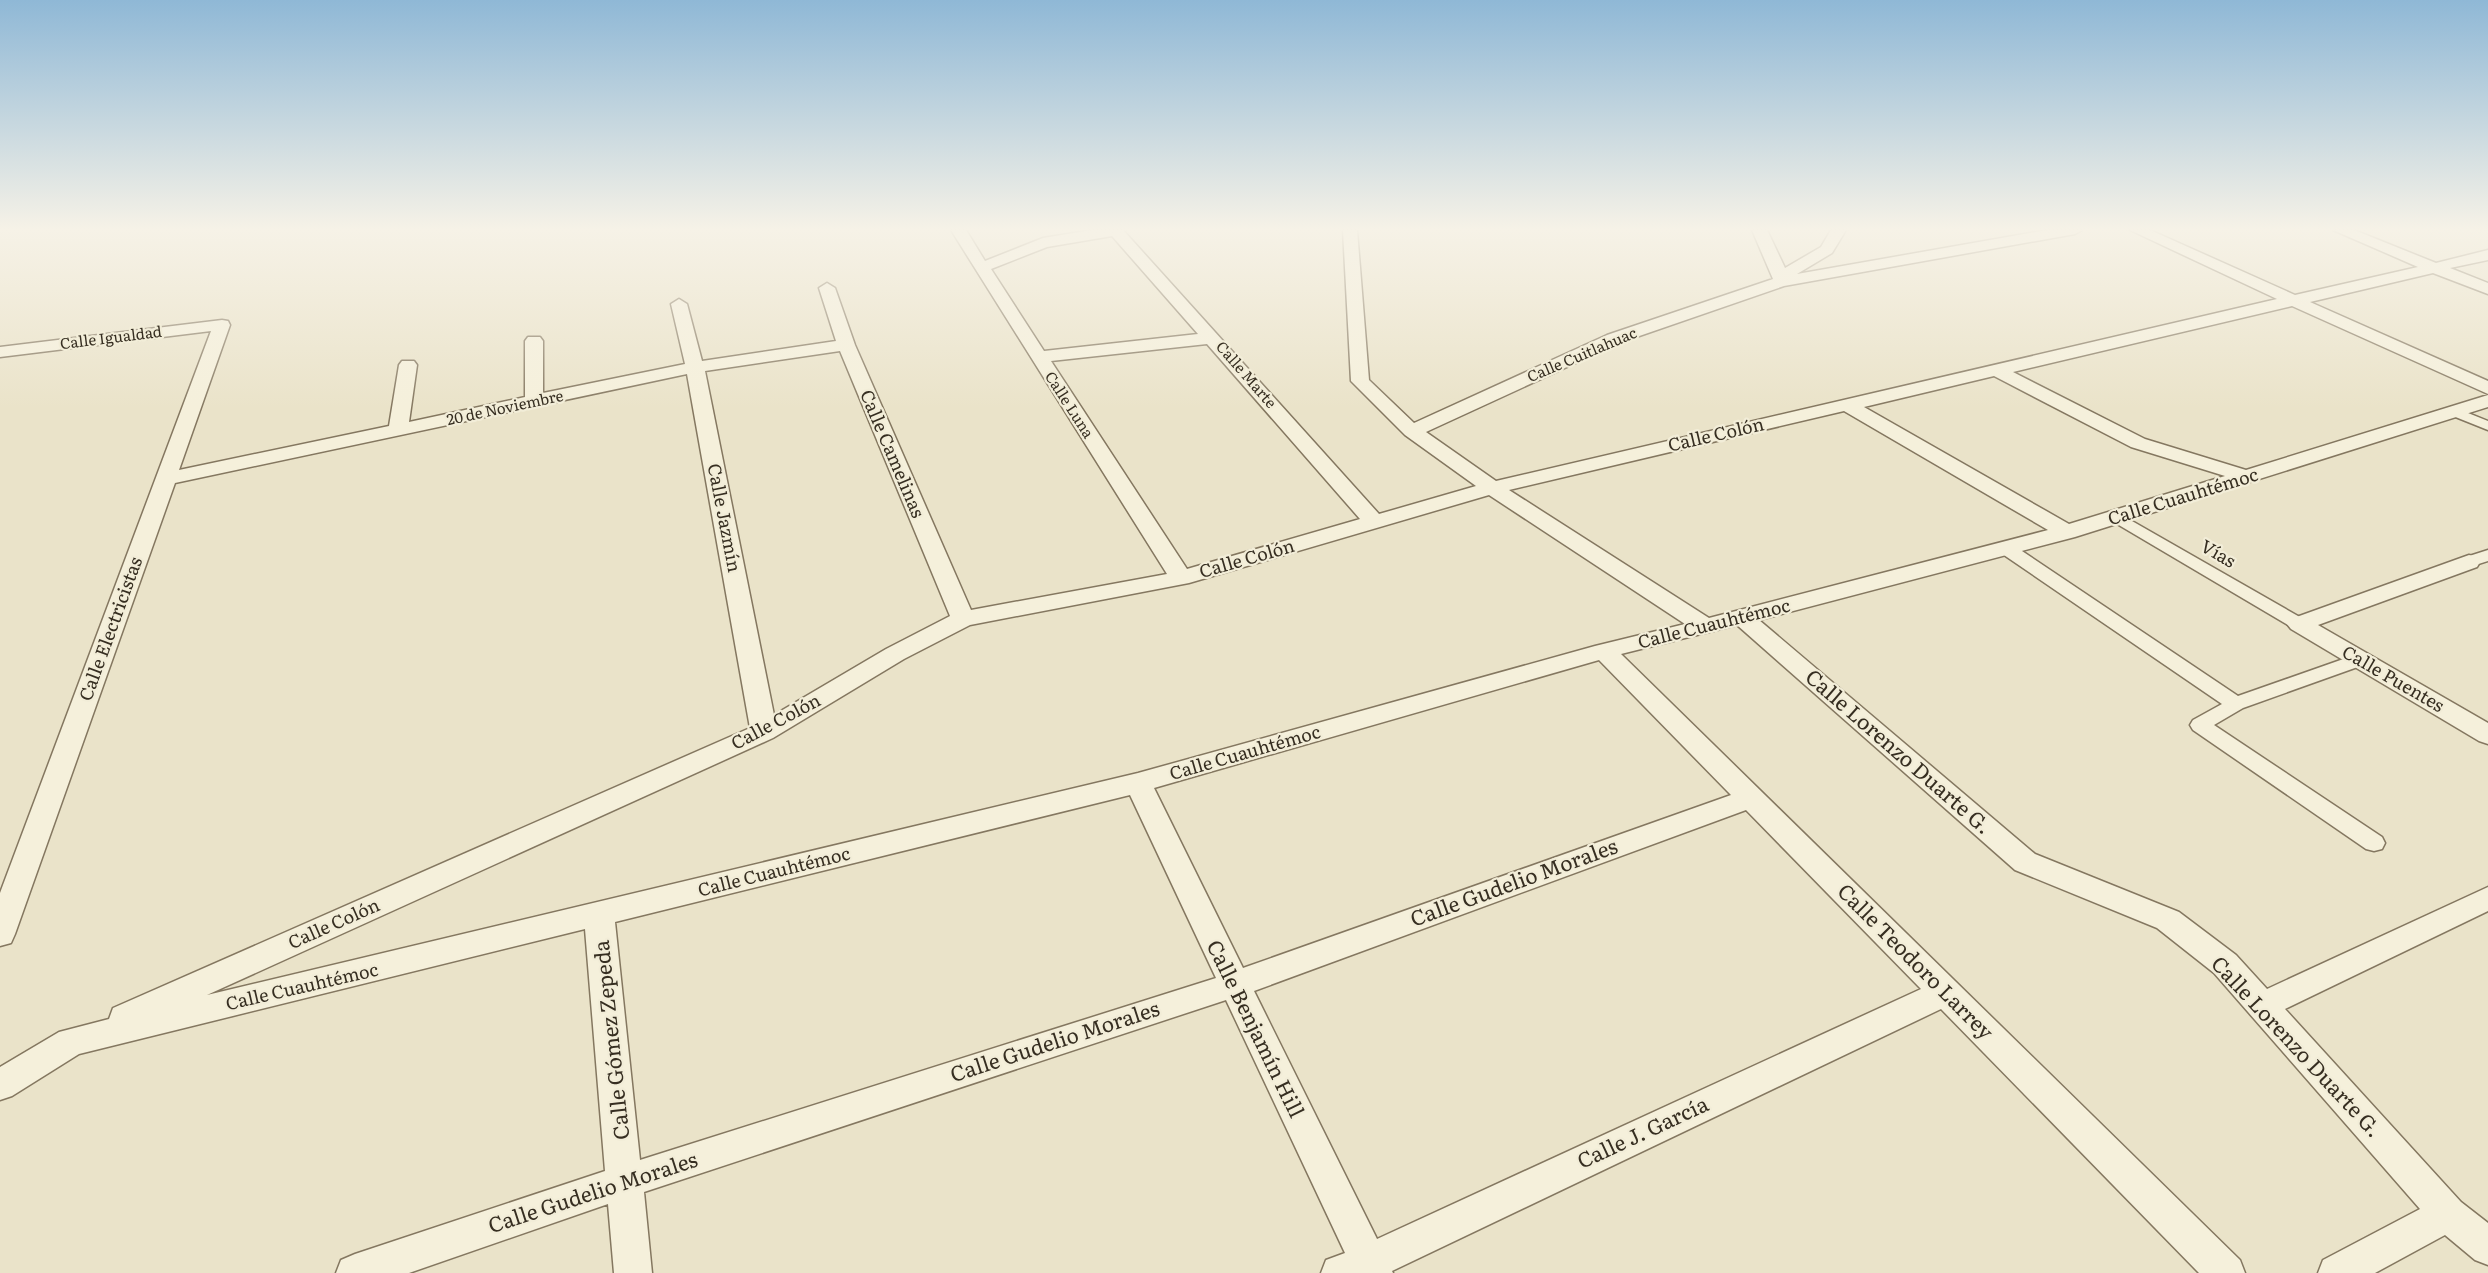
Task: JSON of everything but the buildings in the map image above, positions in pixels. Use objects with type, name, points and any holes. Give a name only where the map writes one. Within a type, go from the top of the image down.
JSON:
[{"type":"street","name":"Calle Camelinas","points":[[827,289],[846,345],[963,619]]},
{"type":"street","name":"Calle Luna","points":[[995,289],[1181,578]]},
{"type":"street","name":"Calle Marte","points":[[1169,289],[1374,522]]},
{"type":"street","points":[[1354,289],[1360,381],[1413,431],[1492,488],[1705,626]]},
{"type":"street","name":"Calle Cuitlahuac","points":[[1413,431],[1613,339],[1754,289]]},
{"type":"street","points":[[2267,289],[2488,388]]},
{"type":"street","name":"Calle Colón","points":[[71,1042],[764,732],[895,654],[963,619],[1181,578],[1492,488],[2342,289]]},
{"type":"street","name":"Calle Jazmín","points":[[679,304],[696,367],[764,732]]},
{"type":"street","name":"Calle Igualdad","points":[[0,352],[222,325]]},
{"type":"street","name":"Calle Electricistas","points":[[0,934],[222,325]]},
{"type":"street","points":[[1038,357],[1213,338]]},
{"type":"street","points":[[534,341],[534,402]]},
{"type":"street","name":"20 de Noviembre","points":[[165,480],[696,367],[846,345]]},
{"type":"street","points":[[398,430],[408,365]]},
{"type":"street","points":[[1996,370],[2139,443],[2249,477]]},
{"type":"street","name":"Calle Cuauhtémoc","points":[[0,1085],[71,1042],[1138,783],[1604,651],[2007,549],[2118,518],[2488,401]]},
{"type":"street","points":[[1847,405],[2067,532]]},
{"type":"street","points":[[2453,411],[2488,426]]},
{"type":"street","name":"Vías","points":[[2118,518],[2299,624]]},
{"type":"street","points":[[2007,549],[2236,704]]},
{"type":"street","points":[[2299,624],[2479,559]]},
{"type":"street","name":"Calle Lorenzo Duarte G.","points":[[1742,617],[2025,862],[2168,920],[2225,964],[2448,1214],[2488,1247]]},
{"type":"street","name":"Calle Puentes","points":[[2299,624],[2488,735]]},
{"type":"street","name":"Calle Teodoro Larrey","points":[[1604,651],[2226,1273]]},
{"type":"street","points":[[2359,660],[2236,704],[2200,725],[2374,843]]},
{"type":"street","name":"Calle Benjamín Hill","points":[[1138,783],[1233,985],[1361,1270]]},
{"type":"street","name":"Calle Gudelio Morales","points":[[355,1273],[626,1181],[1233,985],[1751,798]]},
{"type":"street","points":[[2261,1006],[2488,898]]},
{"type":"street","name":"Calle Gómez Zepeda","points":[[599,915],[633,1273]]},
{"type":"street","name":"Calle J. García","points":[[1361,1270],[1945,992]]},
{"type":"street","points":[[2337,1273],[2448,1214]]}]
